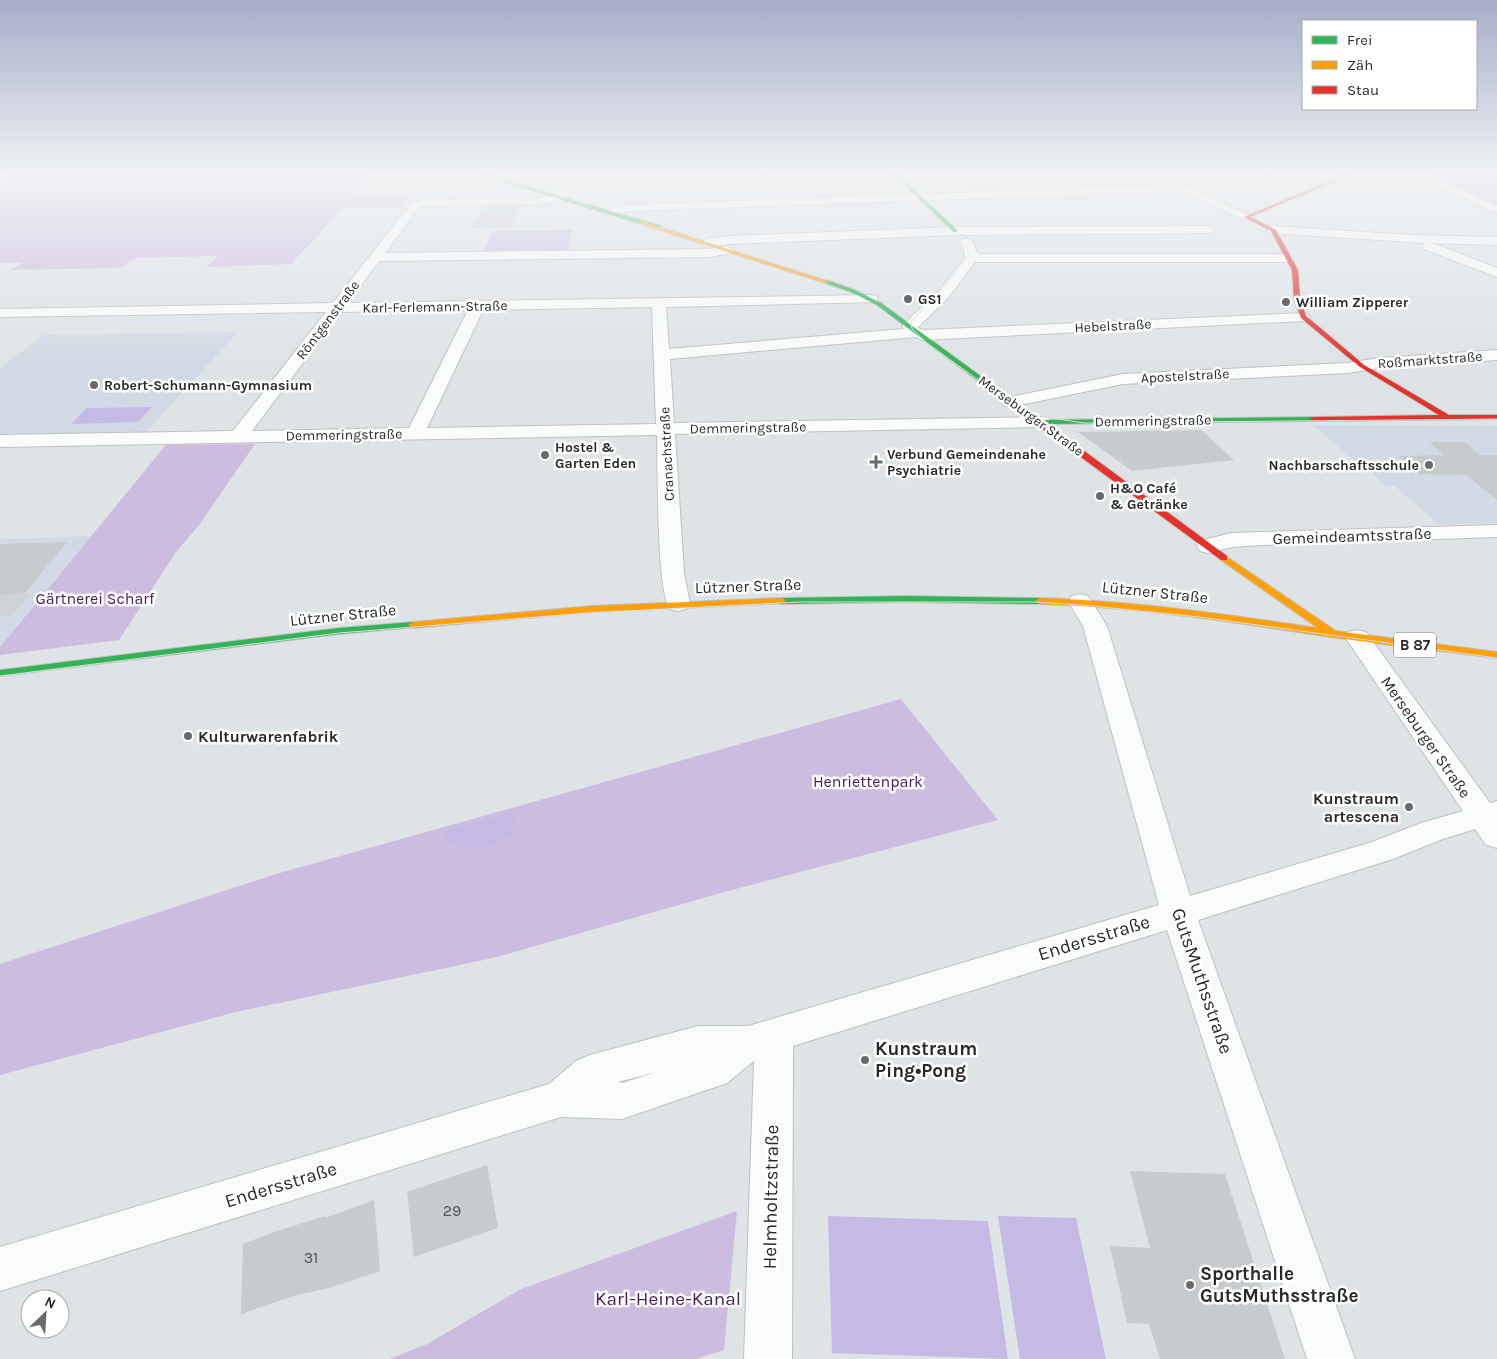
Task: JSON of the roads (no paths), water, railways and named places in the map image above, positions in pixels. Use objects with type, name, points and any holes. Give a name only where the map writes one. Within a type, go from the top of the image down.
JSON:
[{"type":"main road","name":"Merseburger Straße","points":[[695,236],[706,243],[807,274],[871,299],[917,331],[1010,402],[1042,422],[1259,583],[1306,616],[1345,635]]},
{"type":"main road","points":[[1276,236],[1296,274],[1297,300],[1304,317],[1362,366],[1447,417]]},
{"type":"main road","name":"Demmeringstraße","points":[[1042,422],[1497,418]]},
{"type":"main road","points":[[1256,607],[1259,583]]},
{"type":"main road","name":"Lützner Straße","points":[[0,673],[339,630],[678,604],[887,599],[1080,601],[1220,616],[1497,655]]},
{"type":"main road","points":[[1220,616],[1256,607],[1329,618]]},
{"type":"street","name":"Röntgenstraße","points":[[239,436],[392,236]]},
{"type":"street","points":[[706,243],[728,240],[818,236]]},
{"type":"street","points":[[917,331],[971,258],[970,246],[960,236]]},
{"type":"street","points":[[1362,236],[1411,240],[1497,241]]},
{"type":"street","points":[[1411,240],[1497,273]]},
{"type":"street","points":[[376,257],[709,253],[728,250]]},
{"type":"street","points":[[971,258],[1288,258]]},
{"type":"street","name":"Karl-Ferlemann-Straße","points":[[0,313],[871,299]]},
{"type":"street","name":"Cranachstraße","points":[[659,303],[674,574],[678,604]]},
{"type":"street","points":[[415,434],[476,306]]},
{"type":"street","name":"Hebelstraße","points":[[661,355],[917,331],[1304,317]]},
{"type":"street","name":"Roßmarktstraße","points":[[1362,366],[1379,363],[1497,355]]},
{"type":"street","name":"Apostelstraße","points":[[1010,402],[1036,398],[1096,382],[1124,379],[1362,366]]},
{"type":"street","name":"Demmeringstraße","points":[[0,441],[1042,422]]},
{"type":"street","name":"Gemeindeamtsstraße","points":[[1208,546],[1231,540],[1262,538],[1497,532]]},
{"type":"street","name":"GutsMuthsstraße","points":[[1080,601],[1095,626],[1178,912],[1331,1359]]},
{"type":"street","name":"Merseburger Straße","points":[[1345,635],[1492,822]]},
{"type":"street","name":"Endersstraße","points":[[0,1269],[561,1099],[622,1101],[713,1071],[761,1039],[1382,851],[1432,831],[1492,822]]},
{"type":"street","name":"Helmholtzstraße","points":[[761,1039],[768,1359]]},
{"type":"tram line","points":[[957,236],[966,246],[969,255],[939,293],[911,322],[912,329],[927,343],[1013,405],[1044,417],[1084,423],[1497,419]]},
{"type":"tram line","points":[[0,676],[339,633],[588,613],[800,602],[1035,602],[1082,605],[1199,617],[1497,658]]},
{"type":"place","name":"GS1","points":[[908,299]]},
{"type":"place","name":"William Zipperer","points":[[1286,302]]},
{"type":"place","name":"Robert-Schumann-Gymnasium","points":[[94,385]]},
{"type":"place","name":"Hostel & Garten Eden","points":[[545,455]]},
{"type":"place","name":"Verbund Gemeindenahe Psychiatrie","points":[[876,462]]},
{"type":"place","name":"Nachbarschaftsschule","points":[[1429,465]]},
{"type":"place","name":"H&O Café & Getränke","points":[[1100,496]]},
{"type":"place","name":"Kulturwarenfabrik","points":[[188,736]]},
{"type":"place","name":"Kunstraum artescena","points":[[1409,807]]},
{"type":"place","name":"Kunstraum Ping•Pong","points":[[865,1060]]},
{"type":"place","name":"Sporthalle GutsMuthsstraße","points":[[1190,1285]]},
{"type":"park label","name":"Gärtnerei Scharf","points":[[95,598]]},
{"type":"park label","name":"Henriettenpark","points":[[868,781]]},
{"type":"park label","name":"Karl-Heine-Kanal","points":[[668,1299]]}]
